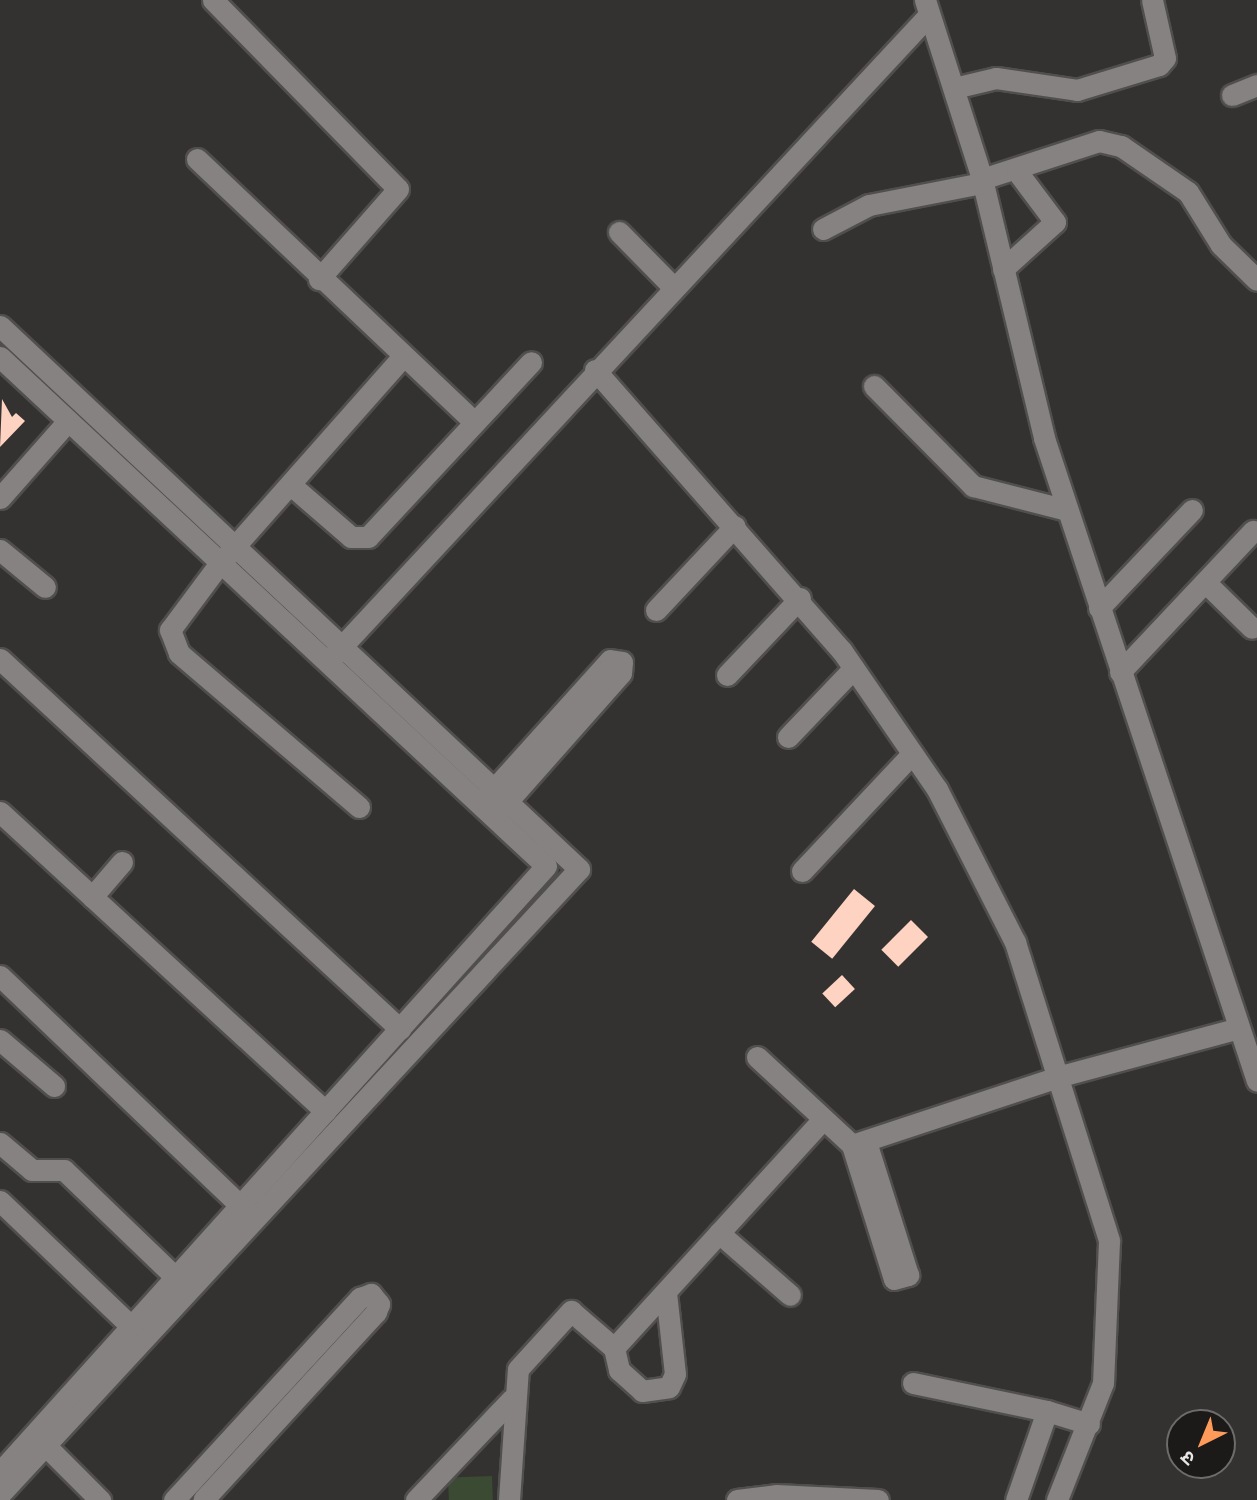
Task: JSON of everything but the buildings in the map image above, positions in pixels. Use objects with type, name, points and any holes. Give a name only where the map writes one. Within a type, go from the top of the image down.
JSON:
[{"type":"street","points":[[213,0],[398,190],[319,279]]},
{"type":"street","points":[[954,88],[996,78],[1077,90],[1159,65],[1165,58],[1152,0]]},
{"type":"street","points":[[325,664],[926,9],[954,88],[982,181],[1067,510],[1257,1082]]},
{"type":"street","points":[[1232,95],[1257,85]]},
{"type":"street","points":[[823,229],[869,205],[982,181],[1099,141],[1121,146],[1188,192],[1221,245],[1257,280]]},
{"type":"street","points":[[197,159],[319,279],[474,422]]},
{"type":"street","points":[[1003,269],[1055,222],[1016,170]]},
{"type":"street","points":[[619,232],[672,285]]},
{"type":"street","points":[[0,326],[579,869],[255,1219],[40,1440],[0,1472]]},
{"type":"street","points":[[359,807],[174,646],[172,621],[402,357]]},
{"type":"street","points":[[0,358],[485,813],[546,866],[131,1326],[0,1494]]},
{"type":"street","points":[[292,486],[351,537],[368,537],[531,362]]},
{"type":"street","points":[[594,370],[800,598],[853,668],[912,754],[1016,942],[1061,1076],[1109,1241],[1108,1356],[1088,1424],[1058,1500]]},
{"type":"street","points":[[874,386],[973,485],[1067,510]]},
{"type":"street","points":[[0,498],[68,421]]},
{"type":"street","points":[[1100,608],[1192,510]]},
{"type":"street","points":[[656,610],[735,526]]},
{"type":"street","points":[[1120,672],[1253,531]]},
{"type":"street","points":[[0,550],[44,587]]},
{"type":"street","points":[[1206,583],[1252,628]]},
{"type":"street","points":[[727,675],[800,598]]},
{"type":"street","points":[[0,659],[400,1029]]},
{"type":"street","points":[[485,813],[610,660],[622,662],[621,673],[500,795]]},
{"type":"street","points":[[788,737],[853,668]]},
{"type":"street","points":[[802,871],[912,754]]},
{"type":"street","points":[[0,812],[325,1111]]},
{"type":"street","points":[[92,897],[122,862]]},
{"type":"street","points":[[0,976],[255,1219]]},
{"type":"street","points":[[859,1143],[1061,1076],[1240,1028]]},
{"type":"street","points":[[1,1042],[54,1086]]},
{"type":"street","points":[[757,1057],[821,1121],[859,1143],[908,1275],[894,1279],[859,1143]]},
{"type":"street","points":[[614,1348],[821,1121]]},
{"type":"street","points":[[0,1143],[32,1170],[64,1170],[175,1276]]},
{"type":"street","points":[[0,1200],[131,1326]]},
{"type":"street","points":[[719,1233],[790,1295]]},
{"type":"street","points":[[509,1500],[512,1399],[518,1369],[571,1311],[614,1348],[619,1370],[642,1391],[668,1387],[675,1374],[666,1293]]},
{"type":"street","points":[[174,1500],[360,1298],[371,1294],[379,1304],[376,1312],[203,1500]]},
{"type":"street","points":[[913,1383],[1047,1412],[1088,1424]]},
{"type":"street","points":[[416,1500],[512,1399]]},
{"type":"street","points":[[1016,1500],[1047,1412]]},
{"type":"street","points":[[40,1440],[100,1500]]},
{"type":"street","points":[[737,1500],[776,1495],[878,1500]]},
{"type":"green space","points":[[492,1476],[493,1500],[449,1500],[448,1478]]}]
